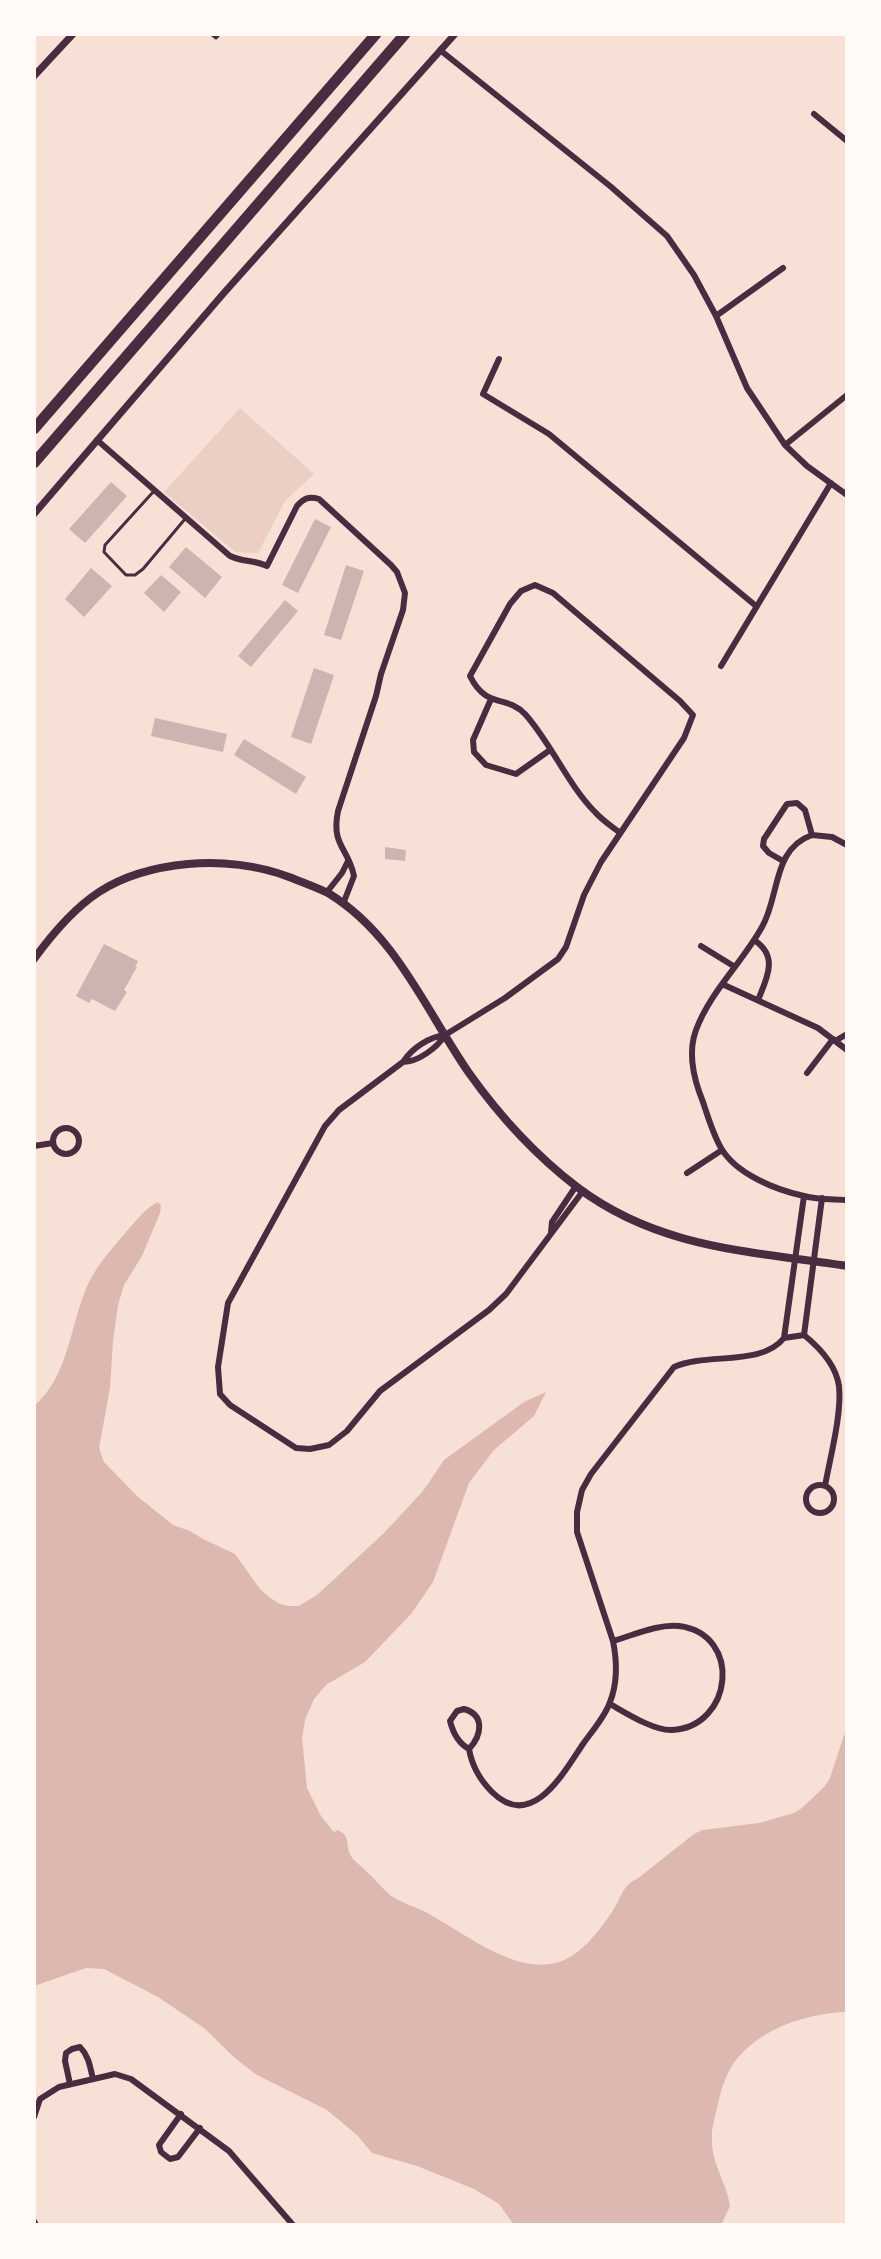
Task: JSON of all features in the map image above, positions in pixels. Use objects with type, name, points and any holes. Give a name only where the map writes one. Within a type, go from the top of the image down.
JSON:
[{"type":"highway","points":[[34,429],[376,34]]},
{"type":"highway","points":[[34,463],[405,34]]},
{"type":"main road","points":[[34,959],[76,908],[112,883],[150,869],[203,863],[263,869],[327,892],[377,935],[394,955],[468,1071],[518,1136],[580,1189],[614,1213],[673,1237],[717,1247],[847,1266]]},
{"type":"street","points":[[34,76],[73,34]]},
{"type":"street","points":[[34,514],[224,292],[455,34]]},
{"type":"street","points":[[440,50],[610,186],[667,236],[694,275],[716,316],[747,388],[785,445],[807,466],[847,495]]},
{"type":"street","points":[[814,114],[847,141]]},
{"type":"street","points":[[716,316],[783,268]]},
{"type":"street","points":[[499,359],[483,394],[549,434],[756,606]]},
{"type":"street","points":[[785,445],[847,395]]},
{"type":"street","points":[[97,440],[237,560],[258,561],[267,566],[297,506],[303,499],[312,497],[319,499],[397,572],[405,593],[403,610],[335,828],[354,876],[343,904]]},
{"type":"street","points":[[721,666],[831,483]]},
{"type":"street","points":[[580,1189],[552,1222],[551,1232],[506,1294],[380,1391],[347,1431],[329,1445],[296,1448],[230,1405],[220,1394],[218,1367],[228,1303],[325,1126],[339,1110],[403,1062],[407,1055],[505,998],[558,959],[566,947],[584,895],[601,862],[684,738],[693,715],[553,593],[535,585],[521,591],[510,604],[470,676],[477,690],[491,699],[521,710],[539,730],[594,812],[619,832]]},
{"type":"street","points":[[491,699],[473,740],[474,752],[486,765],[516,774],[550,750]]},
{"type":"street","points":[[783,861],[763,846],[764,839],[787,804],[797,803],[805,810],[812,835]]},
{"type":"street","points":[[847,845],[832,837],[812,835],[792,847],[783,861],[764,923],[703,1013],[694,1034],[692,1059],[697,1087],[722,1150],[741,1169],[757,1179],[804,1196],[847,1200]]},
{"type":"street","points":[[327,892],[348,861]]},
{"type":"street","points":[[754,940],[768,953],[769,959],[766,980],[758,1000]]},
{"type":"street","points":[[701,946],[735,967]]},
{"type":"street","points":[[722,984],[818,1028],[847,1050]]},
{"type":"street","points":[[807,1073],[834,1040],[847,1034]]},
{"type":"street","points":[[66,1128],[77,1133],[80,1141],[77,1149],[65,1154],[57,1150],[53,1143],[55,1134],[66,1128]]},
{"type":"street","points":[[34,1146],[53,1143]]},
{"type":"street","points":[[687,1173],[722,1150]]},
{"type":"street","points":[[469,1749],[479,1734],[480,1724],[477,1716],[464,1709],[457,1711],[450,1721],[457,1739],[469,1749],[480,1780],[494,1795],[512,1803],[529,1804],[545,1796],[557,1783],[610,1704],[616,1681],[616,1658],[577,1532],[582,1490],[674,1367],[688,1361],[763,1354],[784,1338],[804,1196]]},
{"type":"street","points":[[804,1335],[822,1198]]},
{"type":"street","points":[[784,1338],[804,1335],[820,1348],[833,1367],[839,1386],[825,1486],[833,1496],[833,1504],[824,1513],[815,1513],[808,1507],[807,1494],[812,1487],[825,1486]]},
{"type":"street","points":[[610,1704],[646,1723],[670,1730],[691,1726],[706,1716],[719,1699],[724,1676],[723,1662],[714,1646],[700,1633],[682,1626],[663,1626],[613,1641]]},
{"type":"street","points":[[70,2084],[66,2053],[80,2047],[88,2057],[93,2079]]},
{"type":"street","points":[[34,2117],[40,2099],[59,2087],[115,2074],[131,2079],[229,2151],[293,2225]]},
{"type":"street","points":[[181,2114],[159,2145],[161,2152],[170,2159],[178,2157],[200,2128]]},
{"type":"lane","points":[[211,34],[216,38],[220,34]]},
{"type":"lane","points":[[154,491],[105,545],[104,552],[126,575],[135,575],[143,569],[186,518]]},
{"type":"shaded area","points":[[240,408],[314,474],[285,501],[258,553],[235,552],[164,492]]},
{"type":"shaded area","points":[[158,1202],[160,1213],[142,1256],[124,1285],[118,1305],[110,1388],[99,1448],[104,1462],[137,1496],[173,1525],[235,1554],[260,1589],[280,1604],[299,1606],[317,1595],[384,1533],[423,1491],[444,1460],[524,1402],[546,1392],[534,1416],[494,1450],[469,1483],[433,1582],[411,1614],[365,1662],[326,1685],[314,1699],[305,1720],[302,1738],[307,1788],[321,1816],[334,1832],[338,1830],[345,1835],[352,1858],[390,1895],[509,1958],[543,1965],[559,1962],[575,1954],[595,1934],[628,1885],[694,1834],[702,1830],[759,1823],[802,1808],[830,1778],[847,1726],[847,2012],[815,2016],[784,2025],[756,2041],[733,2064],[722,2089],[712,2132],[714,2158],[730,2206],[721,2225],[514,2225],[499,2204],[474,2189],[417,2166],[372,2153],[358,2136],[327,2110],[257,2075],[204,2028],[158,1997],[104,1969],[86,1968],[34,1986],[34,1406],[46,1393],[62,1364],[93,1275],[137,1219]]},
{"type":"building","points":[[111,482],[127,496],[85,543],[69,529]]},
{"type":"building","points":[[315,519],[331,527],[298,593],[282,585]]},
{"type":"building","points":[[186,547],[222,577],[205,598],[169,567]]},
{"type":"building","points":[[346,565],[364,571],[341,640],[324,635]]},
{"type":"building","points":[[91,568],[112,586],[84,617],[65,599]]},
{"type":"building","points":[[161,575],[181,592],[164,612],[144,593]]},
{"type":"building","points":[[285,600],[298,611],[251,667],[238,656]]},
{"type":"building","points":[[314,668],[334,675],[311,744],[291,737]]},
{"type":"building","points":[[155,718],[227,734],[223,752],[151,736]]},
{"type":"building","points":[[244,739],[306,777],[296,794],[234,755]]},
{"type":"building","points":[[385,847],[406,850],[405,861],[385,859]]},
{"type":"building","points":[[104,944],[138,961],[124,990],[127,992],[115,1011],[92,999],[89,1003],[76,996]]}]
